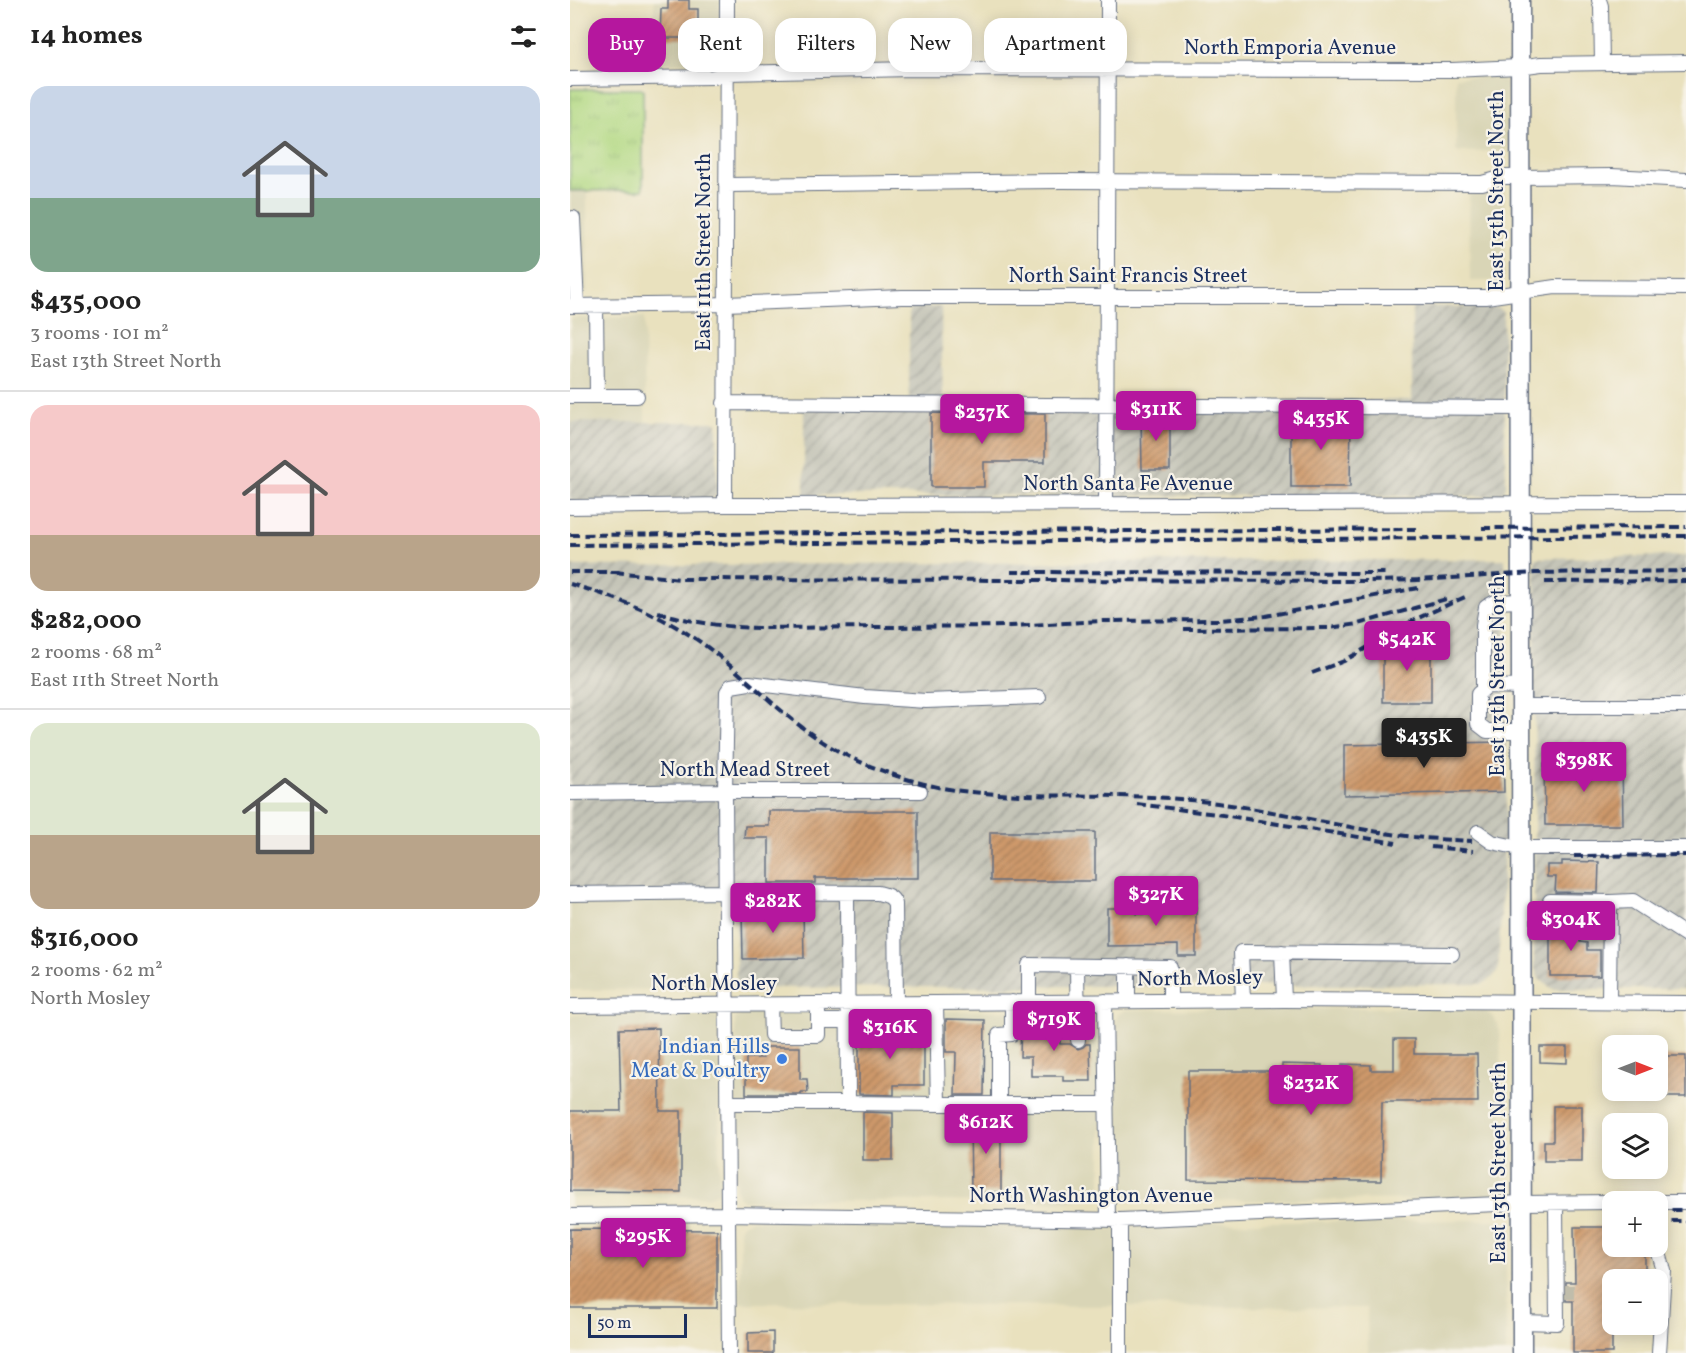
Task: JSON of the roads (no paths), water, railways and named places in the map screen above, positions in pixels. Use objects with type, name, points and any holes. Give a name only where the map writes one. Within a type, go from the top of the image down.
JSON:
[{"type":"main road","name":"East 13th Street North","points":[[1520,0],[1522,1353]]},
{"type":"street","name":"East 11th Street North","points":[[725,505],[727,0]]},
{"type":"street","points":[[1108,0],[1108,18]]},
{"type":"street","points":[[1599,0],[1602,63]]},
{"type":"street","name":"North Emporia Avenue","points":[[1127,69],[1452,70],[1541,64],[1686,62]]},
{"type":"street","name":"North Emporia Avenue","points":[[570,79],[713,77],[727,73],[984,69]]},
{"type":"street","points":[[1106,505],[1107,72]]},
{"type":"street","points":[[726,185],[1061,181],[1482,183],[1504,177],[1612,176],[1686,180]]},
{"type":"street","points":[[573,218],[573,306]]},
{"type":"street","name":"North Saint Francis Street","points":[[573,306],[725,304],[902,297],[1486,297],[1555,287],[1686,288]]},
{"type":"street","points":[[596,306],[597,396]]},
{"type":"street","points":[[570,396],[637,396]]},
{"type":"street","points":[[724,403],[1520,408]]},
{"type":"street","name":"North Santa Fe Avenue","points":[[570,507],[1686,503]]},
{"type":"street","points":[[1483,688],[1483,625],[1486,607],[1495,602],[1520,602]]},
{"type":"street","points":[[729,1353],[725,791],[727,692],[730,686],[737,684],[764,684],[866,697],[926,701],[1039,697]]},
{"type":"street","points":[[1520,687],[1487,686],[1478,694],[1478,724],[1480,727],[1487,731],[1520,731]]},
{"type":"street","points":[[1520,706],[1686,706]]},
{"type":"street","name":"North Mead Street","points":[[570,793],[920,791]]},
{"type":"street","points":[[1478,832],[1492,842],[1520,848],[1686,848]]},
{"type":"street","points":[[570,894],[726,892],[878,893],[888,896],[894,900],[895,904],[902,1003],[908,1021]]},
{"type":"street","points":[[846,893],[848,1103]]},
{"type":"street","points":[[1550,901],[1633,901],[1686,935]]},
{"type":"street","points":[[1609,1002],[1610,902]]},
{"type":"street","points":[[1243,1000],[1241,952],[1452,954]]},
{"type":"street","points":[[1282,952],[1284,1000]]},
{"type":"street","points":[[1029,1002],[1029,965],[1170,967],[1170,1001]]},
{"type":"street","points":[[1077,966],[1078,1040]]},
{"type":"street","points":[[1128,966],[1128,1001]]},
{"type":"street","name":"North Mosley","points":[[570,1006],[1243,1000],[1686,1003]]},
{"type":"street","points":[[1105,1001],[1107,1104],[1120,1353]]},
{"type":"street","points":[[999,1104],[999,1035],[1012,1034],[1012,1002]]},
{"type":"street","points":[[936,1003],[938,1104]]},
{"type":"street","points":[[770,1005],[771,1035],[818,1035],[818,1004]]},
{"type":"street","points":[[818,1021],[937,1021]]},
{"type":"street","points":[[727,1103],[1107,1104]]},
{"type":"street","name":"North Washington Avenue","points":[[570,1216],[728,1214],[1114,1220],[1522,1203],[1602,1202]]},
{"type":"street","points":[[1668,1202],[1686,1202]]},
{"type":"street","points":[[1522,1322],[1557,1323],[1556,1203]]},
{"type":"street","points":[[1659,1353],[1664,1271],[1660,1257]]},
{"type":"street","points":[[1557,1264],[1564,1271],[1567,1282]]},
{"type":"street","points":[[1557,1313],[1567,1299]]},
{"type":"tunnel","points":[[1567,1282],[1567,1299]]},
{"type":"railway","points":[[1482,528],[1686,527]]},
{"type":"railway","points":[[570,535],[1416,529]]},
{"type":"railway","points":[[570,545],[1686,536]]},
{"type":"railway","points":[[615,572],[681,579],[1368,581],[1535,573],[1686,571]]},
{"type":"railway","points":[[570,572],[624,572]]},
{"type":"railway","points":[[1011,572],[1389,573]]},
{"type":"railway","points":[[1545,582],[1686,581]]},
{"type":"railway","points":[[570,584],[650,613],[687,633],[705,645],[785,714],[818,739],[856,760],[913,781],[942,788],[999,794],[1135,796],[1218,803],[1386,833],[1472,841]]},
{"type":"railway","points":[[658,612],[682,619],[758,628],[1011,626],[1102,621],[1220,620],[1266,616],[1418,588]]},
{"type":"railway","points":[[1312,673],[1344,661],[1416,619],[1465,597]]},
{"type":"railway","points":[[1184,629],[1329,628],[1358,624],[1450,598]]},
{"type":"railway","points":[[1137,804],[1216,814],[1396,843]]},
{"type":"railway","points":[[1431,847],[1473,851]]},
{"type":"railway","points":[[1574,856],[1686,855]]},
{"type":"railway","points":[[1668,1210],[1686,1210]]},
{"type":"railway","points":[[1668,1221],[1686,1221]]},
{"type":"place","name":"Indian Hills Meat & Poultry","points":[[782,1059]]}]
